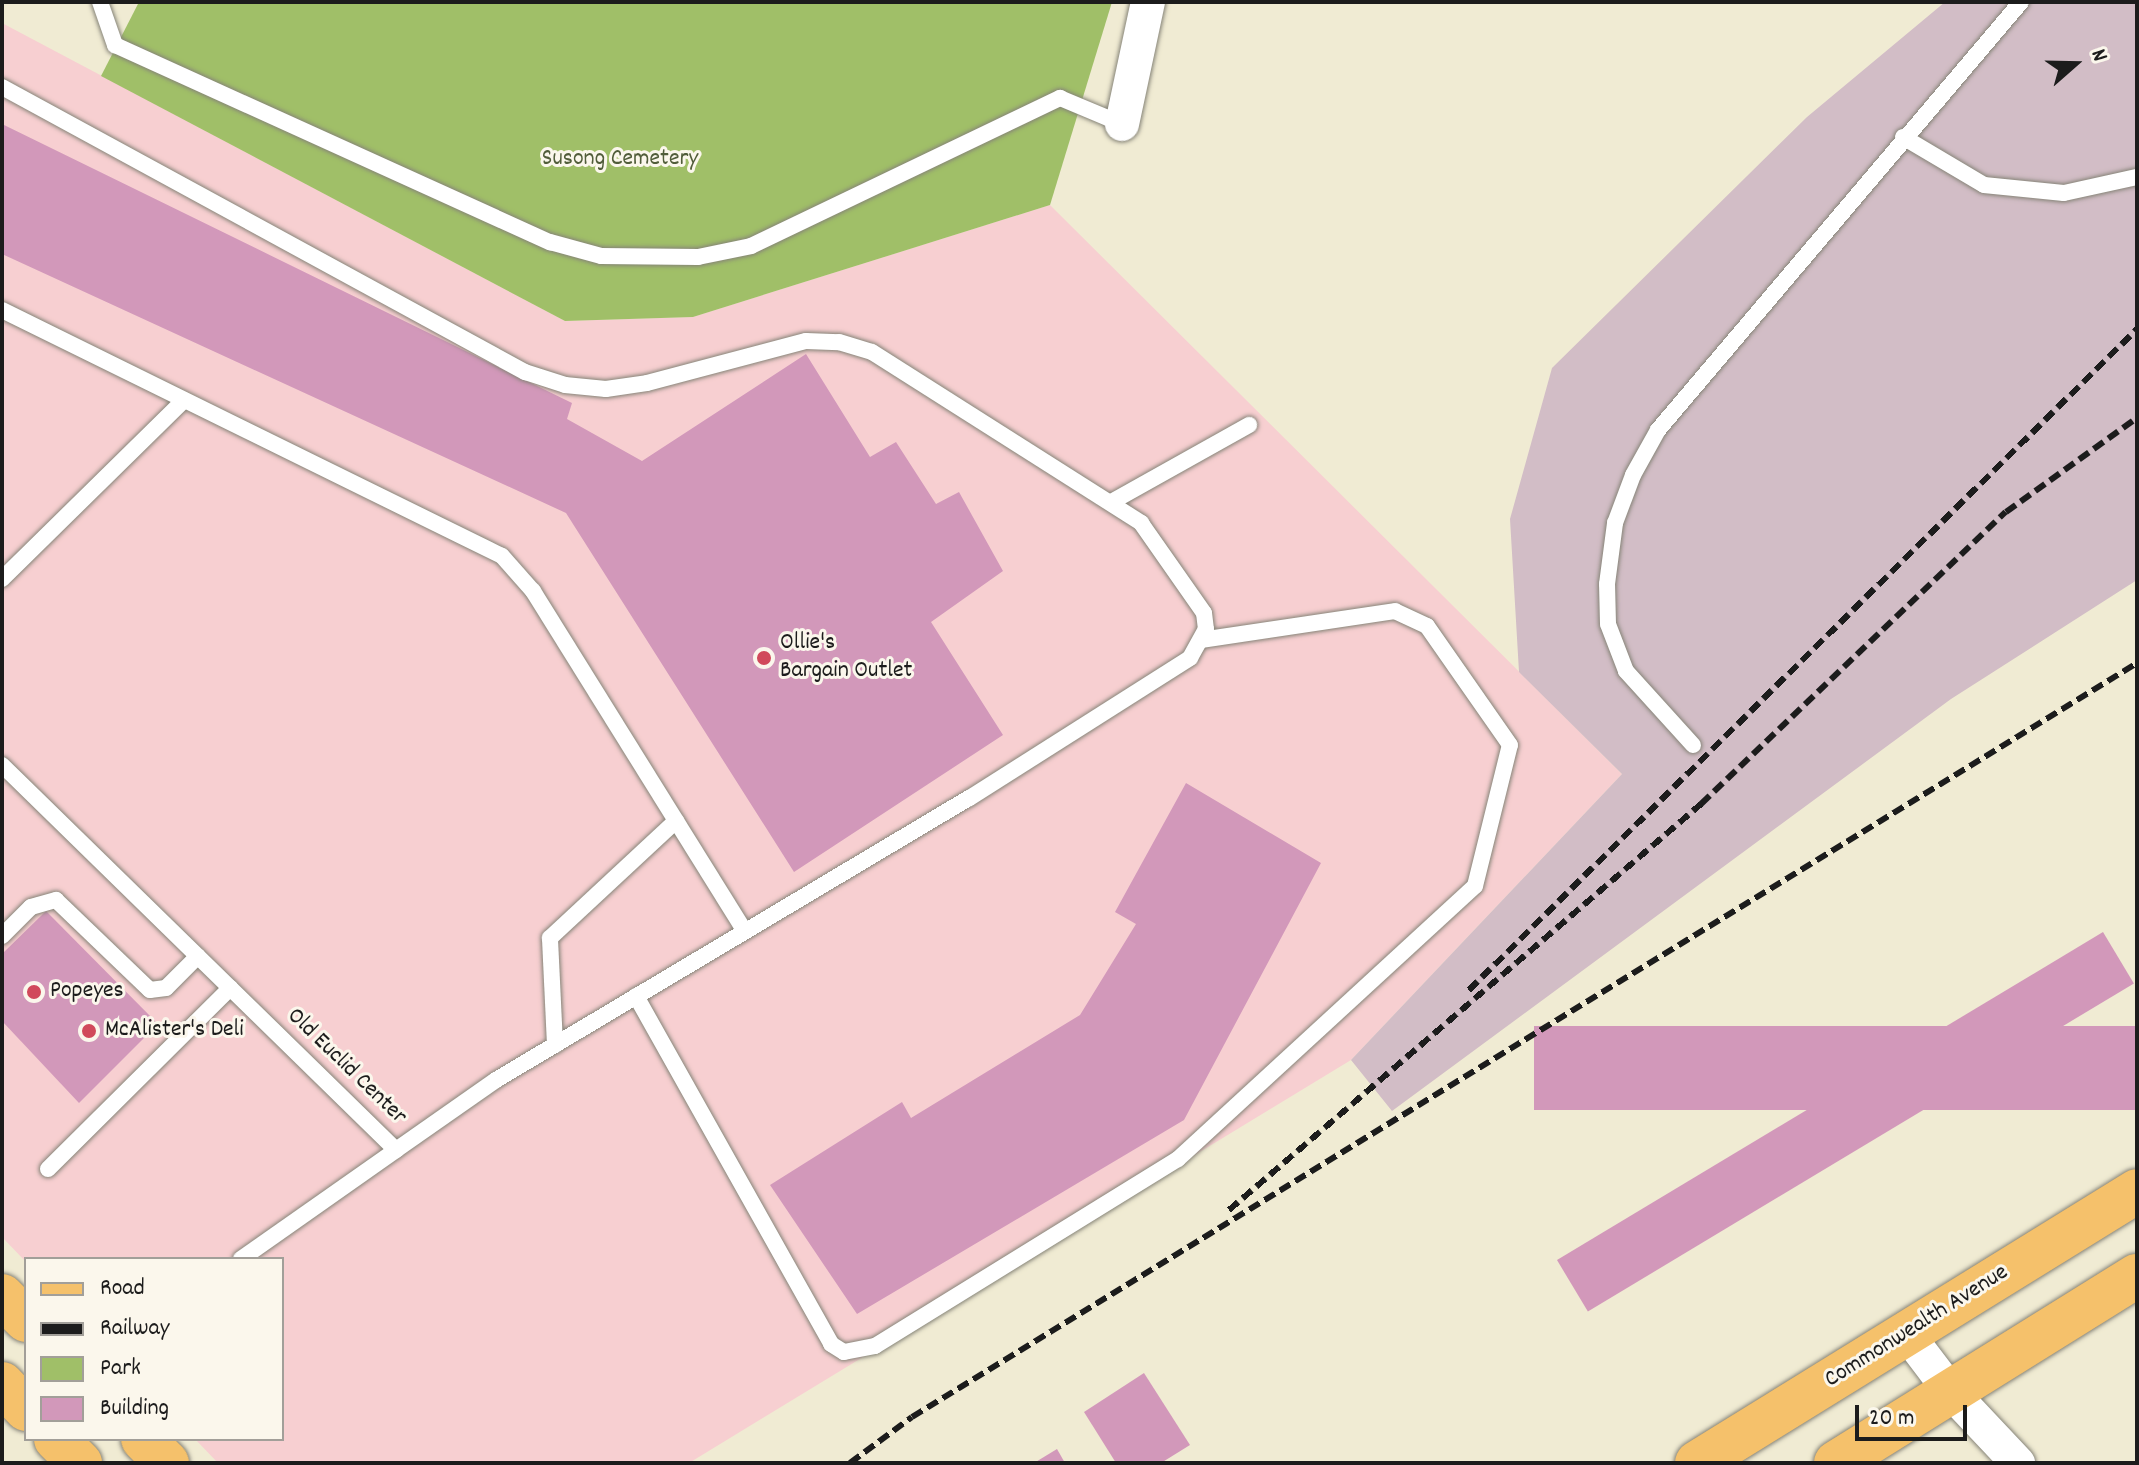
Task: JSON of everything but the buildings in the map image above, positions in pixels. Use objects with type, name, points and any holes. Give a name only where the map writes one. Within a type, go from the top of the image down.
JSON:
[{"type":"main road","name":"Commonwealth Avenue","points":[[1697,1463],[2137,1191]]},
{"type":"main road","points":[[1836,1463],[2137,1276]]},
{"type":"main road","points":[[2,1296],[24,1318]]},
{"type":"main road","points":[[2,1384],[24,1407]]},
{"type":"main road","points":[[58,1441],[80,1463]]},
{"type":"main road","points":[[145,1441],[167,1463]]},
{"type":"street","points":[[1122,124],[1148,2]]},
{"type":"street","points":[[1907,1334],[1951,1392],[2018,1463]]},
{"type":"lane","points":[[100,2],[115,45],[550,242],[601,256],[684,258],[751,246],[1060,98],[1122,124]]},
{"type":"lane","points":[[1693,745],[1638,687],[1614,650],[1607,584],[1615,523],[1633,475],[1658,430],[1903,137],[2021,2]]},
{"type":"lane","points":[[2,87],[525,372],[565,385],[606,389],[647,383],[806,341],[839,342],[872,352],[1113,501],[1157,540],[1204,613],[1202,640],[1395,611],[1427,626],[1510,745],[1475,886],[1178,1159],[875,1346],[844,1352],[831,1344],[636,996]]},
{"type":"lane","points":[[1903,137],[1984,185],[2064,193],[2137,177]]},
{"type":"lane","points":[[2,310],[502,556],[533,591],[744,930]]},
{"type":"lane","points":[[2,579],[184,400]]},
{"type":"lane","points":[[1113,501],[1249,425]]},
{"type":"lane","name":"Old Euclid Center","points":[[2,765],[396,1150],[555,1045],[969,798],[1190,658],[1202,640]]},
{"type":"lane","points":[[555,1045],[550,938],[676,821]]},
{"type":"lane","points":[[2,936],[31,907],[56,900],[150,990],[166,988],[198,956]]},
{"type":"lane","points":[[48,1169],[230,988]]},
{"type":"lane","points":[[244,1257],[396,1150]]},
{"type":"lane","points":[[172,1441],[177,1463]]},
{"type":"shaded area","points":[[1945,2],[2137,2],[2137,580],[1951,699],[1392,1111],[1351,1060],[1622,774],[1519,672],[1510,519],[1552,368],[1807,117]]},
{"type":"shaded area","points":[[2,23],[565,321],[693,317],[1050,205],[1622,774],[1351,1060],[689,1463],[218,1463],[197,1441],[284,1441],[284,1257],[24,1257],[24,1260],[2,1237]]},
{"type":"green space","name":"Susong Cemetery","points":[[139,2],[1112,2],[1050,205],[693,317],[565,321],[101,76]]},
{"type":"railway","points":[[1469,990],[2137,329]]},
{"type":"railway","points":[[1229,1210],[1701,804],[2006,512],[2137,418]]},
{"type":"railway","points":[[850,1463],[912,1417],[2137,663]]},
{"type":"place","name":"Ollie's Bargain Outlet","points":[[764,658]]},
{"type":"place","name":"Popeyes","points":[[34,992]]},
{"type":"place","name":"McAlister's Deli","points":[[89,1031]]}]
